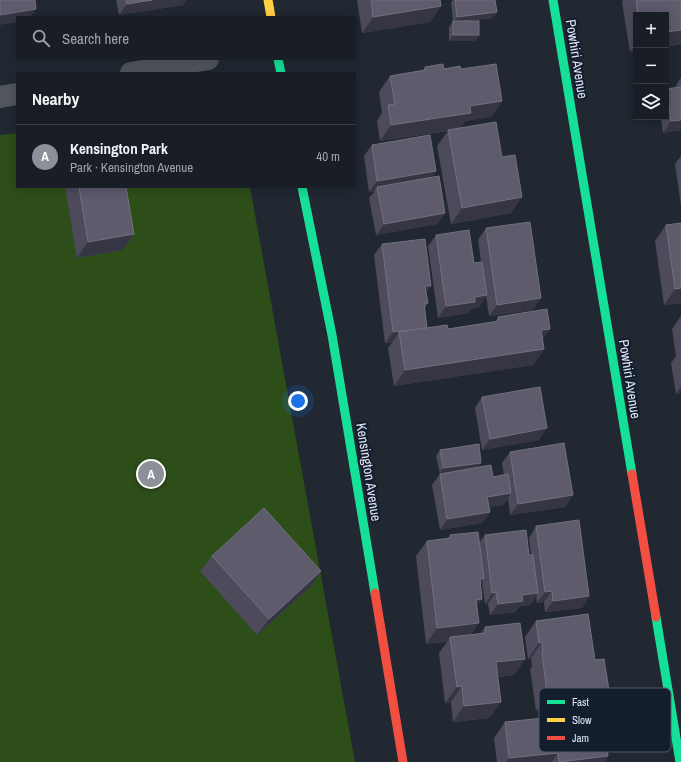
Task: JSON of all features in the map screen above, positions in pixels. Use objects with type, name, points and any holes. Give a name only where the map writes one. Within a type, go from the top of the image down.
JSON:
[{"type":"street","points":[[268,0],[271,16]]},
{"type":"street","name":"Powhiri Avenue","points":[[553,0],[668,688]]},
{"type":"street","points":[[136,72],[202,60]]},
{"type":"street","points":[[278,60],[281,72]]},
{"type":"street","points":[[0,97],[16,94]]},
{"type":"street","name":"Kensington Avenue","points":[[302,188],[332,334],[403,762]]},
{"type":"street","name":"Powhiri Avenue","points":[[671,708],[680,762]]},
{"type":"green space","points":[[16,133],[16,188],[250,188],[355,762],[0,762],[0,135]]},
{"type":"building","points":[[0,0],[35,0],[36,9],[0,15]]},
{"type":"building","points":[[126,0],[152,0],[127,4]]},
{"type":"building","points":[[371,0],[440,0],[441,6],[373,17]]},
{"type":"building","points":[[455,0],[495,0],[497,12],[457,17]]},
{"type":"building","points":[[636,0],[681,0],[681,30],[669,32],[669,12],[638,12]]},
{"type":"building","points":[[453,21],[479,21],[479,35],[453,35]]},
{"type":"building","points":[[443,64],[444,69],[460,66],[461,69],[496,64],[502,101],[470,106],[471,113],[391,125],[388,105],[395,104],[390,76],[425,70],[425,67]]},
{"type":"building","points":[[681,87],[681,120],[671,121],[669,108],[669,89]]},
{"type":"building","points":[[496,122],[502,157],[515,155],[522,197],[462,208],[448,130]]},
{"type":"building","points":[[430,135],[436,171],[377,181],[372,145]]},
{"type":"building","points":[[439,176],[445,213],[384,224],[377,187]]},
{"type":"building","points":[[79,188],[126,188],[134,234],[88,242]]},
{"type":"building","points":[[530,222],[541,298],[497,305],[486,228]]},
{"type":"building","points":[[681,223],[681,288],[675,289],[666,225]]},
{"type":"building","points":[[469,230],[474,263],[482,262],[487,295],[475,297],[475,302],[446,306],[436,235]]},
{"type":"building","points":[[425,239],[431,286],[425,286],[428,303],[424,304],[427,328],[393,332],[382,244]]},
{"type":"building","points":[[547,309],[550,329],[541,330],[544,349],[405,370],[399,332],[447,325],[448,329],[499,321],[498,317]]},
{"type":"building","points":[[540,387],[547,428],[490,439],[482,397]]},
{"type":"building","points":[[564,443],[573,495],[518,504],[510,452]]},
{"type":"building","points":[[479,444],[481,463],[443,468],[440,450]]},
{"type":"building","points":[[491,465],[493,477],[508,474],[511,493],[487,497],[490,512],[447,519],[440,474]]},
{"type":"building","points":[[264,508],[321,571],[269,619],[212,556]]},
{"type":"building","points":[[579,520],[589,596],[553,601],[552,591],[545,592],[536,526]]},
{"type":"building","points":[[526,530],[529,555],[533,555],[538,593],[522,595],[523,601],[498,604],[496,592],[492,593],[485,535]]},
{"type":"building","points":[[478,532],[484,579],[480,579],[482,599],[476,600],[479,623],[437,628],[427,541],[451,538],[450,535]]},
{"type":"building","points":[[588,614],[595,660],[604,659],[609,688],[546,688],[542,642],[539,643],[536,621]]},
{"type":"building","points":[[520,623],[525,659],[496,662],[501,702],[464,706],[462,686],[457,687],[450,637],[486,633],[485,627]]},
{"type":"building","points":[[539,719],[539,752],[608,752],[608,756],[559,762],[558,753],[509,758],[505,722]]},
{"type":"traffic: fast","points":[[553,0],[632,474]]},
{"type":"traffic: fast","points":[[278,60],[281,72]]},
{"type":"traffic: fast","points":[[302,188],[332,335],[375,593]]},
{"type":"traffic: fast","points":[[656,617],[668,688]]},
{"type":"traffic: fast","points":[[671,708],[680,762]]},
{"type":"traffic: slow","points":[[268,0],[271,16]]},
{"type":"traffic: jam","points":[[632,474],[656,617]]},
{"type":"traffic: jam","points":[[375,593],[403,762]]},
{"type":"place","name":"Kensington Park","points":[[151,474]]}]
